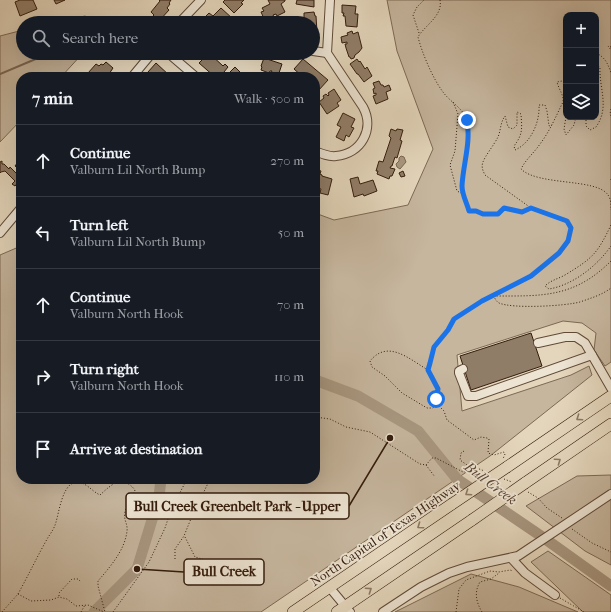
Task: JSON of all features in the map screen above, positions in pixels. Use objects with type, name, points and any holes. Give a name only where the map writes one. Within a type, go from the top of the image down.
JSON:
[{"type":"highway","name":"North Capital of Texas Highway","points":[[293,612],[452,504],[503,465],[611,396]]},
{"type":"highway","points":[[344,610],[472,520],[525,486],[611,424]]},
{"type":"street","points":[[320,153],[336,156],[349,153],[362,143],[368,128],[367,114],[327,53],[330,0]]},
{"type":"street","points":[[184,16],[195,2]]},
{"type":"street","points":[[320,52],[327,53]]},
{"type":"street","points":[[136,72],[146,60]]},
{"type":"street","points":[[176,60],[190,72]]},
{"type":"street","points":[[0,234],[16,214]]},
{"type":"street","points":[[538,343],[565,337],[576,337],[586,343],[611,388]]},
{"type":"street","points":[[463,369],[459,371],[459,373],[468,396],[476,396],[592,355]]},
{"type":"street","points":[[384,612],[427,583],[449,573],[467,567],[518,556],[611,494]]},
{"type":"street","points":[[511,558],[527,575],[555,595]]},
{"type":"street","points":[[330,588],[344,610]]},
{"type":"path","points":[[420,34],[414,15],[417,7],[424,0]]},
{"type":"path","points":[[440,0],[441,5],[439,9],[418,37],[422,53],[436,83],[444,94],[461,110],[467,120],[469,127],[468,149],[462,186],[469,211],[476,211],[483,214],[498,214],[504,208],[522,212],[531,208]]},
{"type":"path","points":[[611,46],[608,46],[611,50]]},
{"type":"path","points":[[599,54],[608,63],[611,73]]},
{"type":"path","points":[[586,120],[586,126],[590,130],[596,127],[602,114],[604,102],[603,89],[599,79],[599,66]]},
{"type":"path","points":[[563,96],[558,88],[557,82],[562,81],[565,84]]},
{"type":"path","points":[[452,102],[458,114],[455,151],[450,165],[457,191],[463,194]]},
{"type":"path","points":[[563,102],[552,126],[541,144],[525,161],[522,169],[526,174],[531,176],[584,184],[600,189],[609,196],[611,210]]},
{"type":"path","points":[[428,370],[434,347],[448,330],[454,319],[482,301],[531,276],[559,253],[568,241],[571,228],[567,221],[531,208],[485,175],[482,167],[483,160],[490,152],[498,137],[502,121],[505,116],[508,127],[513,129],[517,125],[517,112],[521,114],[522,131],[520,138],[514,146],[515,150],[523,147],[531,136],[538,120],[539,105],[545,105],[548,111],[549,126],[552,126]]},
{"type":"path","points":[[611,109],[611,116]]},
{"type":"path","points":[[566,120],[564,129],[566,135],[574,125],[575,120]]},
{"type":"path","points":[[611,225],[601,247],[585,264],[562,277],[549,282],[545,286],[549,289],[554,288],[568,283],[583,274],[606,254],[611,246]]},
{"type":"path","points":[[494,296],[539,296],[564,291],[575,287],[611,261]]},
{"type":"path","points":[[494,296],[497,302],[512,306],[548,306],[579,302],[601,295],[611,288]]},
{"type":"path","points":[[437,404],[433,408],[427,408],[402,393],[385,376],[372,367],[370,361],[376,354],[395,351],[428,370],[438,389],[436,399],[437,404],[444,411],[448,420],[474,440],[481,437],[489,439],[488,453],[494,455],[504,452],[505,456],[503,465]]},
{"type":"path","points":[[320,418],[330,419],[346,427],[370,432],[420,464],[426,465],[435,477]]},
{"type":"path","points":[[464,451],[461,453],[460,460],[475,470]]},
{"type":"path","points":[[426,465],[432,458],[436,458],[463,472],[480,469],[484,471]]},
{"type":"path","points":[[500,477],[511,482]]},
{"type":"path","points":[[2,612],[18,594],[33,568],[45,542],[53,530],[65,492],[71,484]]},
{"type":"path","points":[[84,484],[100,494],[112,485],[117,484]]},
{"type":"path","points":[[104,612],[98,581],[115,561],[128,529],[124,519],[125,513],[135,490],[130,484]]},
{"type":"path","points":[[113,612],[149,562],[165,528],[171,510],[184,484]]},
{"type":"path","points":[[175,559],[175,549],[184,536],[208,484]]},
{"type":"path","points":[[525,486],[547,508],[567,522],[571,528],[592,543],[611,552]]},
{"type":"path","points":[[184,536],[194,557],[209,561],[216,566]]},
{"type":"path","points":[[456,612],[459,590],[466,580],[490,571],[499,572],[510,570],[527,575]]},
{"type":"path","points":[[482,612],[476,598],[477,587],[480,582],[491,579],[499,572]]},
{"type":"path","points":[[59,597],[59,593],[72,579],[78,579],[81,582]]},
{"type":"path","points":[[18,594],[31,601],[51,600],[59,597],[67,599],[76,606],[85,604],[104,612]]},
{"type":"path","points":[[555,595],[584,612]]},
{"type":"path","points":[[81,612],[85,604]]},
{"type":"shaded area","points":[[387,0],[611,0],[611,362],[605,366],[594,350],[596,333],[582,323],[563,321],[457,355],[462,411],[571,375],[589,366],[592,375],[490,456],[261,612],[0,612],[0,255],[16,248],[16,484],[320,484],[320,215],[334,220],[408,205],[433,149],[397,51]]},
{"type":"shaded area","points":[[16,32],[16,60],[77,60],[66,72],[16,72],[16,125],[0,142],[0,36]]},
{"type":"shaded area","points":[[401,156],[404,157],[406,162],[400,169],[396,164]]},
{"type":"shaded area","points":[[611,475],[611,565],[585,551],[526,506],[577,476]]},
{"type":"shaded area","points":[[548,551],[611,595],[611,612],[583,612],[531,562]]},
{"type":"shaded area","points":[[471,574],[519,587],[578,612],[395,612]]},
{"type":"building","points":[[20,0],[33,0],[37,9],[20,16],[15,2]]},
{"type":"building","points":[[54,0],[65,0],[56,4]]},
{"type":"building","points":[[159,0],[171,0],[167,8],[169,10],[164,16],[153,16],[154,15],[151,12],[160,1]]},
{"type":"building","points":[[225,0],[244,0],[241,3],[243,4],[234,13],[223,2]]},
{"type":"building","points":[[268,0],[285,0],[281,4],[285,12],[277,16],[276,14],[274,16],[263,16],[261,12],[264,11],[262,8],[270,4]]},
{"type":"building","points":[[297,0],[314,0],[314,7],[296,4]]},
{"type":"building","points":[[342,5],[356,6],[355,14],[358,14],[357,27],[346,26],[345,16],[343,16],[344,13],[342,13]]},
{"type":"building","points":[[221,8],[230,16],[213,16]]},
{"type":"building","points":[[314,12],[315,16],[304,16],[304,13]]},
{"type":"building","points":[[209,13],[213,16],[206,16]]},
{"type":"building","points":[[352,31],[353,34],[358,32],[362,48],[354,58],[351,59],[345,44],[347,44],[347,42],[342,43],[341,37],[348,35],[347,33]]},
{"type":"building","points":[[357,59],[365,69],[367,67],[372,76],[364,82],[350,64]]},
{"type":"building","points":[[202,60],[217,60],[223,66],[225,64],[228,67],[224,72],[209,72],[199,63]]},
{"type":"building","points":[[263,60],[270,60],[282,64],[279,72],[266,72],[261,70]]},
{"type":"building","points":[[302,60],[304,60],[318,72],[297,72],[294,69]]},
{"type":"building","points":[[106,62],[113,68],[110,72],[89,72],[96,64],[99,66],[101,64],[103,65]]},
{"type":"building","points":[[156,63],[166,72],[148,72]]},
{"type":"building","points":[[235,67],[240,72],[230,72]]},
{"type":"building","points":[[320,73],[328,80],[320,89]]},
{"type":"building","points":[[379,81],[384,87],[389,85],[391,90],[386,92],[388,99],[376,104],[373,96],[376,95],[376,93],[374,94],[373,89],[375,88],[373,83]]},
{"type":"building","points":[[334,89],[341,100],[337,103],[339,106],[327,114],[320,101],[324,98],[323,96],[326,94],[328,96],[329,95],[328,93]]},
{"type":"building","points":[[343,113],[355,119],[351,127],[354,128],[349,137],[346,135],[344,141],[336,137],[341,127],[337,125]]},
{"type":"building","points":[[391,129],[396,131],[397,129],[403,130],[400,140],[402,141],[397,158],[395,157],[390,168],[395,169],[389,179],[377,174],[378,171],[376,171],[379,161],[383,162],[391,138],[389,136]]},
{"type":"building","points":[[2,161],[2,164],[9,169],[10,167],[16,173],[15,186],[12,184],[15,181],[5,171],[0,173],[0,162]]},
{"type":"building","points":[[403,171],[405,176],[401,177],[399,173]]},
{"type":"building","points":[[320,174],[332,179],[328,195],[320,193]]},
{"type":"building","points":[[358,177],[360,184],[373,180],[377,191],[364,196],[363,194],[354,197],[350,179]]},
{"type":"building","points":[[531,333],[542,366],[471,390],[460,356]]},
{"type":"waterway","points":[[0,74],[33,60]]},
{"type":"waterway","name":"Bull Creek","points":[[320,382],[358,396],[418,431],[457,479],[611,586]]},
{"type":"waterway","name":"Bull Creek","points":[[94,612],[137,569],[159,497],[160,484]]},
{"type":"place","name":"Bull Creek Greenbelt Park - Upper","points":[[390,438]]},
{"type":"place","name":"Bull Creek","points":[[137,569]]},
{"type":"route","points":[[436,399],[438,389],[428,370],[434,347],[448,330],[454,319],[482,301],[531,276],[559,253],[568,241],[571,228],[567,221],[531,208],[522,212],[504,208],[498,214],[483,214],[476,211],[469,211],[462,186],[468,149],[469,127],[467,120]]}]
